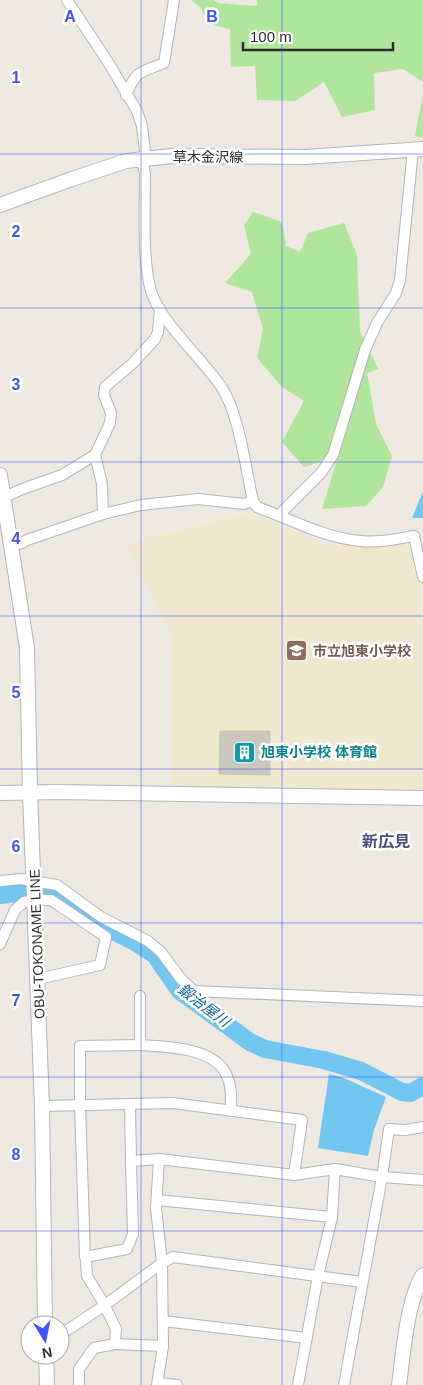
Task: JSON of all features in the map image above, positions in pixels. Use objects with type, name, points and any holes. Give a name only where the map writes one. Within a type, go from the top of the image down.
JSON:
[{"type":"main road","name":"草木金沢線","points":[[0,205],[72,178],[126,161],[172,156],[309,157],[418,150]]},
{"type":"main road","name":"OBU-TOKONAME LINE","points":[[0,475],[27,648],[30,793],[42,1106],[45,1315]]},
{"type":"main road","points":[[0,793],[423,798]]},
{"type":"main road","points":[[399,1385],[407,1330],[415,1293],[423,1275]]},
{"type":"main road","points":[[46,1365],[47,1385]]},
{"type":"street","points":[[67,0],[108,62],[137,111],[142,126],[145,174],[146,270],[151,292],[173,328],[206,365],[224,390],[234,414],[253,501],[257,507],[339,538],[362,542],[387,541],[414,536],[423,577]]},
{"type":"street","points":[[126,95],[137,74],[164,63],[174,0]]},
{"type":"street","points":[[279,515],[321,473],[333,455],[365,350],[377,323],[396,293],[400,280],[418,150]]},
{"type":"street","points":[[4,497],[62,475],[95,455],[110,423],[111,413],[104,395],[105,387],[133,363],[155,339],[158,332],[160,309]]},
{"type":"street","points":[[95,455],[102,484],[103,514]]},
{"type":"street","points":[[12,545],[103,514],[141,505],[198,499],[244,504],[253,501]]},
{"type":"street","points":[[0,881],[21,879],[34,891],[51,900],[106,937],[100,965],[38,979]]},
{"type":"street","points":[[0,944],[15,910],[34,891],[57,885],[101,917],[148,941],[161,952],[181,979],[194,991],[423,1001]]},
{"type":"street","points":[[140,996],[140,1045]]},
{"type":"street","points":[[130,1104],[133,1234],[127,1249],[85,1257],[80,1046],[140,1045],[170,1047],[201,1053],[226,1074],[230,1090],[231,1111]]},
{"type":"street","points":[[42,1106],[173,1104],[302,1120],[294,1175]]},
{"type":"street","points":[[344,1385],[389,1129],[406,1130],[423,1127]]},
{"type":"street","points":[[131,1161],[158,1160],[294,1175],[335,1169],[382,1177],[422,1181]]},
{"type":"street","points":[[158,1160],[158,1233],[162,1263],[163,1320],[163,1346],[158,1384],[176,1385]]},
{"type":"street","points":[[298,1385],[318,1276],[332,1217],[335,1169]]},
{"type":"street","points":[[157,1200],[332,1217]]},
{"type":"street","points":[[70,1329],[173,1257],[362,1282]]},
{"type":"street","points":[[86,1261],[87,1276],[116,1329],[115,1344]]},
{"type":"street","points":[[163,1320],[308,1338]]},
{"type":"street","points":[[79,1385],[79,1369],[94,1348],[115,1344],[163,1346]]},
{"type":"shaded area","name":"市立旭東小学校","points":[[251,513],[324,545],[384,545],[409,540],[413,544],[422,586],[423,798],[170,795],[172,637],[124,544]]},
{"type":"green space","points":[[191,0],[214,0],[218,3],[257,6],[257,0],[423,0],[423,82],[403,69],[374,73],[375,110],[342,117],[324,82],[295,101],[257,100],[255,66],[231,67],[230,29],[208,24],[201,8]]},
{"type":"green space","points":[[423,95],[423,138],[415,136]]},
{"type":"green space","points":[[253,212],[282,222],[286,246],[300,252],[308,233],[344,223],[357,255],[360,331],[378,369],[367,373],[376,424],[392,456],[383,487],[366,506],[322,509],[338,456],[304,467],[282,442],[304,401],[282,387],[257,358],[263,329],[252,292],[225,283],[251,254],[244,225]]},
{"type":"water","points":[[423,491],[423,518],[412,518]]},
{"type":"water","points":[[329,1074],[344,1078],[386,1097],[374,1130],[368,1156],[318,1148]]},
{"type":"building","name":"旭東小学校 体育館","points":[[220,731],[270,731],[270,775],[219,774]]},
{"type":"waterway","name":"鍛治屋川","points":[[0,895],[29,892],[59,895],[105,927],[135,942],[155,955],[180,991],[250,1042],[265,1049],[324,1060],[361,1071],[402,1092],[410,1093],[423,1086]]},
{"type":"place","name":"市立旭東小学校","points":[[297,651]]},
{"type":"place","name":"旭東小学校 体育館","points":[[245,752]]},
{"type":"district","name":"新広見","points":[[386,841]]}]
